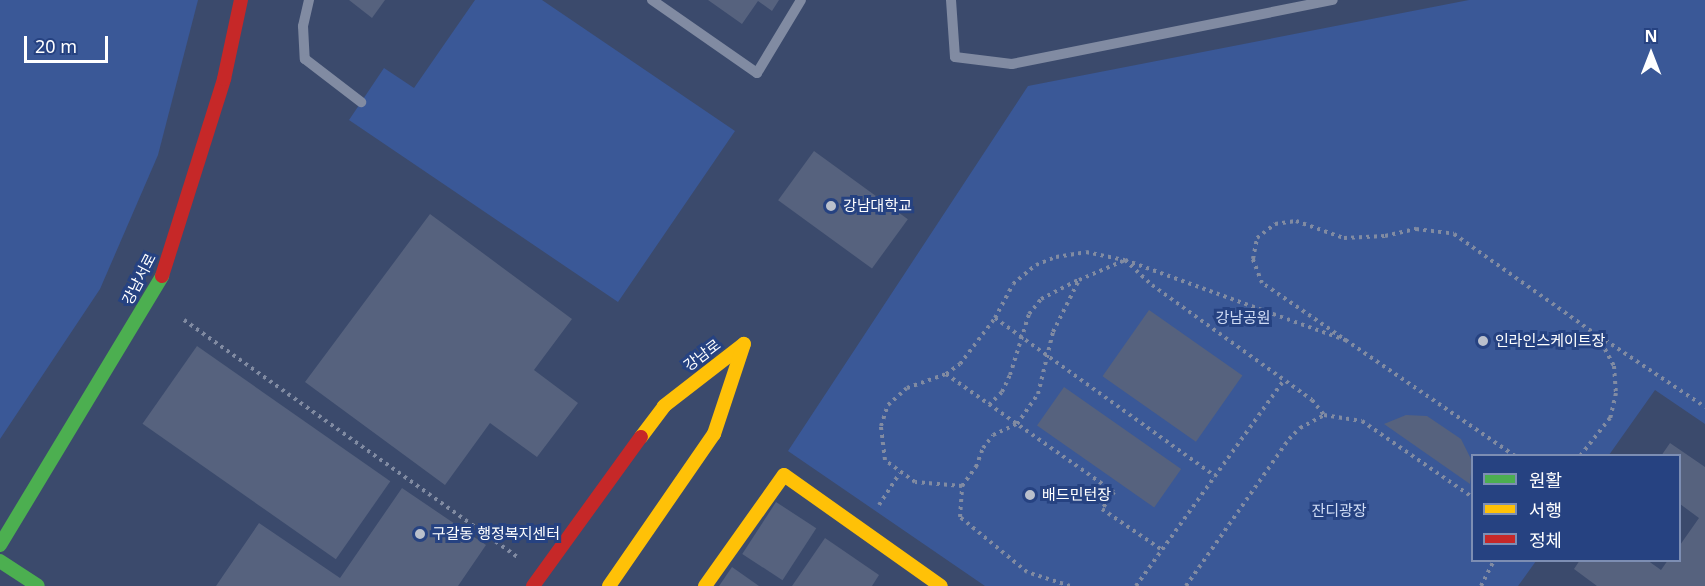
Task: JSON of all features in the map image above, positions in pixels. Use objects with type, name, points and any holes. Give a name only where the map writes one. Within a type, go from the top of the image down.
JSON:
[{"type":"street","name":"강남서로","points":[[0,545],[160,281],[224,79],[241,0]]},
{"type":"street","name":"강남로","points":[[533,586],[664,405],[744,344],[714,434],[609,586]]},
{"type":"street","points":[[705,586],[784,475],[941,586]]},
{"type":"street","points":[[0,561],[38,586]]},
{"type":"lane","points":[[309,0],[303,26],[305,59],[361,102]]},
{"type":"lane","points":[[652,0],[757,74],[801,0]]},
{"type":"lane","points":[[951,0],[955,57],[1012,64],[1333,0]]},
{"type":"path","points":[[1512,454],[1262,282],[1253,259],[1257,238],[1275,224],[1296,221],[1344,238],[1437,229],[1454,234],[1705,408]]},
{"type":"path","points":[[962,486],[915,482],[885,460],[881,445],[888,405],[907,388],[946,374],[960,364],[994,318],[1013,284],[1036,265],[1056,257],[1086,252],[1125,260],[1353,344]]},
{"type":"path","points":[[989,405],[1002,392],[1010,375],[1029,314],[1041,299],[1125,260]]},
{"type":"path","points":[[1125,260],[1152,285],[1312,399],[1324,415]]},
{"type":"path","points":[[1070,586],[1027,572],[976,534],[960,518],[962,486],[993,435],[1017,424],[1038,394],[1049,357],[1053,332],[1079,280]]},
{"type":"path","points":[[994,318],[1215,476]]},
{"type":"path","points":[[184,320],[519,558]]},
{"type":"path","points":[[1583,454],[1610,418],[1616,393],[1614,366],[1598,336]]},
{"type":"path","points":[[946,374],[1114,492],[1102,509],[1162,550]]},
{"type":"path","points":[[1136,586],[1284,380]]},
{"type":"path","points":[[1186,586],[1289,439],[1300,428],[1324,415],[1362,421],[1471,496]]},
{"type":"path","points":[[863,530],[900,473]]},
{"type":"path","points":[[1481,586],[1493,562]]},
{"type":"green space","points":[[0,0],[198,0],[158,155],[100,289],[0,439]]},
{"type":"green space","points":[[475,0],[542,0],[735,131],[618,302],[349,120],[384,68],[414,88]]},
{"type":"green space","name":"강남공원","points":[[1469,0],[1705,0],[1705,424],[1655,390],[1610,454],[1471,454],[1471,562],[1535,562],[1518,586],[985,586],[788,451],[1028,86]]},
{"type":"building","points":[[349,0],[385,0],[372,18]]},
{"type":"building","points":[[708,0],[779,0],[772,11],[758,1],[742,24]]},
{"type":"building","points":[[814,151],[908,219],[872,269],[778,200]]},
{"type":"building","points":[[430,214],[572,319],[534,370],[578,403],[537,457],[490,423],[445,485],[305,382]]},
{"type":"building","points":[[1149,310],[1242,375],[1196,442],[1103,376]]},
{"type":"building","points":[[197,346],[390,481],[336,559],[143,424]]},
{"type":"building","points":[[1064,387],[1181,469],[1154,508],[1037,426]]},
{"type":"building","points":[[1406,415],[1427,416],[1461,439],[1471,459],[1470,484],[1384,424]]},
{"type":"building","points":[[1670,443],[1705,467],[1705,586],[1597,586],[1574,569],[1579,562],[1650,562],[1661,570],[1667,562],[1681,562],[1681,544],[1699,518],[1681,505],[1681,454],[1662,454]]},
{"type":"building","name":"구갈동 행정복지센터","points":[[402,488],[486,545],[458,586],[216,586],[259,523],[340,578]]},
{"type":"building","points":[[776,502],[816,528],[782,580],[742,554]]},
{"type":"building","points":[[825,538],[879,575],[872,586],[792,586]]},
{"type":"building","points":[[732,567],[759,586],[719,586]]},
{"type":"traffic: fast","points":[[0,545],[162,276]]},
{"type":"traffic: fast","points":[[0,561],[38,586]]},
{"type":"traffic: slow","points":[[641,437],[664,406],[744,344]]},
{"type":"traffic: slow","points":[[609,586],[714,434],[744,344]]},
{"type":"traffic: slow","points":[[705,586],[784,475],[941,586]]},
{"type":"traffic: jam","points":[[162,276],[224,79],[241,0]]},
{"type":"traffic: jam","points":[[533,586],[641,437]]},
{"type":"place","name":"강남대학교","points":[[831,206]]},
{"type":"place","name":"인라인스케이트장","points":[[1483,341]]},
{"type":"place","name":"배드민턴장","points":[[1030,495]]},
{"type":"place","name":"구갈동 행정복지센터","points":[[420,534]]},
{"type":"park label","name":"잔디광장","points":[[1339,511]]}]
